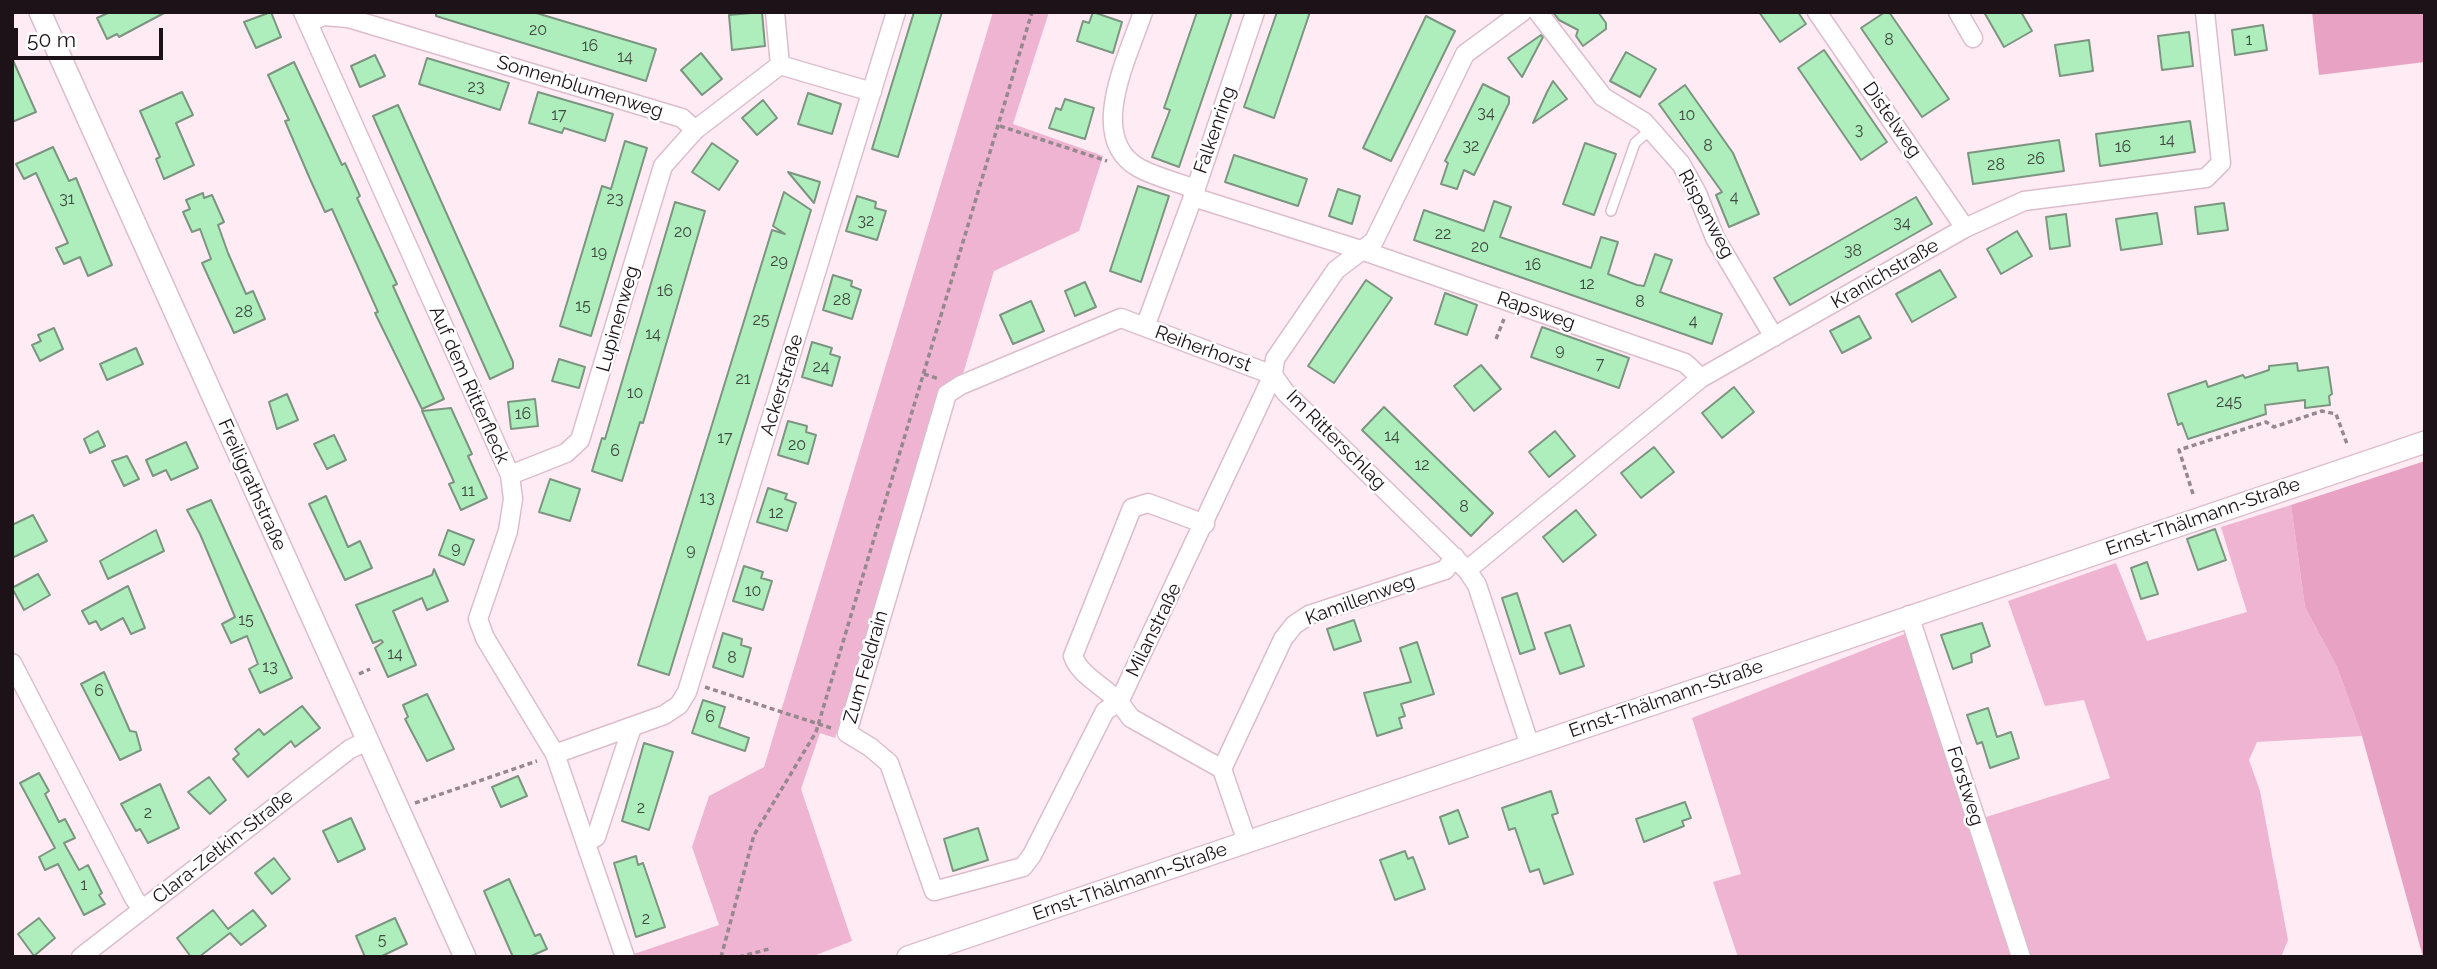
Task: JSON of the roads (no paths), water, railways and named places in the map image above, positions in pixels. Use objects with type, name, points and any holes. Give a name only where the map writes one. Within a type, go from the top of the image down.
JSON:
[{"type":"street","name":"Freiligrathstraße","points":[[40,12],[366,741],[466,957]]},
{"type":"street","points":[[775,12],[780,65]]},
{"type":"street","name":"Ackerstraße","points":[[555,754],[664,715],[680,705],[690,683],[896,12]]},
{"type":"street","points":[[1143,12],[1111,112],[1111,131],[1120,149],[1137,167],[1194,193]]},
{"type":"street","name":"Falkenring","points":[[1255,12],[1194,193],[1364,251]]},
{"type":"street","name":"Im Ritterschlag","points":[[1522,12],[1465,54],[1382,226],[1364,251],[1336,270],[1275,359],[1273,374],[1285,392],[1461,564],[1477,585],[1530,746]]},
{"type":"street","name":"Rispenweg","points":[[1538,12],[1603,97],[1651,129],[1690,179],[1715,238],[1774,337]]},
{"type":"street","name":"Distelweg","points":[[1817,12],[1965,228]]},
{"type":"street","points":[[1958,12],[1973,38]]},
{"type":"street","name":"Kranichstraße","points":[[1461,564],[1702,378],[1965,228],[2024,201],[2206,178],[2221,163],[2205,12]]},
{"type":"street","name":"Sonnenblumenweg","points":[[306,18],[348,18],[682,118],[695,130]]},
{"type":"street","name":"Auf dem Ritterfleck","points":[[306,18],[510,475],[513,499],[508,531],[478,619],[485,638],[555,754],[625,957]]},
{"type":"street","points":[[780,65],[872,92]]},
{"type":"street","points":[[695,130],[780,65]]},
{"type":"street","name":"Lupinenweg","points":[[510,475],[566,453],[580,440],[663,166],[695,130]]},
{"type":"street","name":"Reiherhorst","points":[[1194,193],[1145,327],[1273,374]]},
{"type":"street","name":"Rapsweg","points":[[1364,251],[1685,363],[1702,378]]},
{"type":"street","name":"Zum Feldrain","points":[[1119,702],[1105,711],[1029,861],[1023,867],[934,891],[889,763],[870,747],[846,733],[947,394],[961,385],[1121,318],[1145,327]]},
{"type":"street","name":"Milanstraße","points":[[1119,702],[1205,524],[1273,374]]},
{"type":"street","name":"Ernst-Thälmann-Straße","points":[[908,957],[2425,442]]},
{"type":"street","points":[[1205,524],[1148,503],[1132,508],[1073,656],[1078,669],[1104,686],[1131,718],[1222,769],[1247,842]]},
{"type":"street","name":"Kamillenweg","points":[[1222,769],[1283,639],[1294,625],[1309,615],[1461,564]]},
{"type":"street","name":"Forstweg","points":[[1909,615],[2021,957]]},
{"type":"street","points":[[12,663],[142,909]]},
{"type":"street","points":[[586,842],[596,837],[632,727]]},
{"type":"street","name":"Clara-Zetkin-Straße","points":[[81,957],[350,749],[366,741]]},
{"type":"lane","points":[[1611,211],[1635,143],[1651,129]]}]
